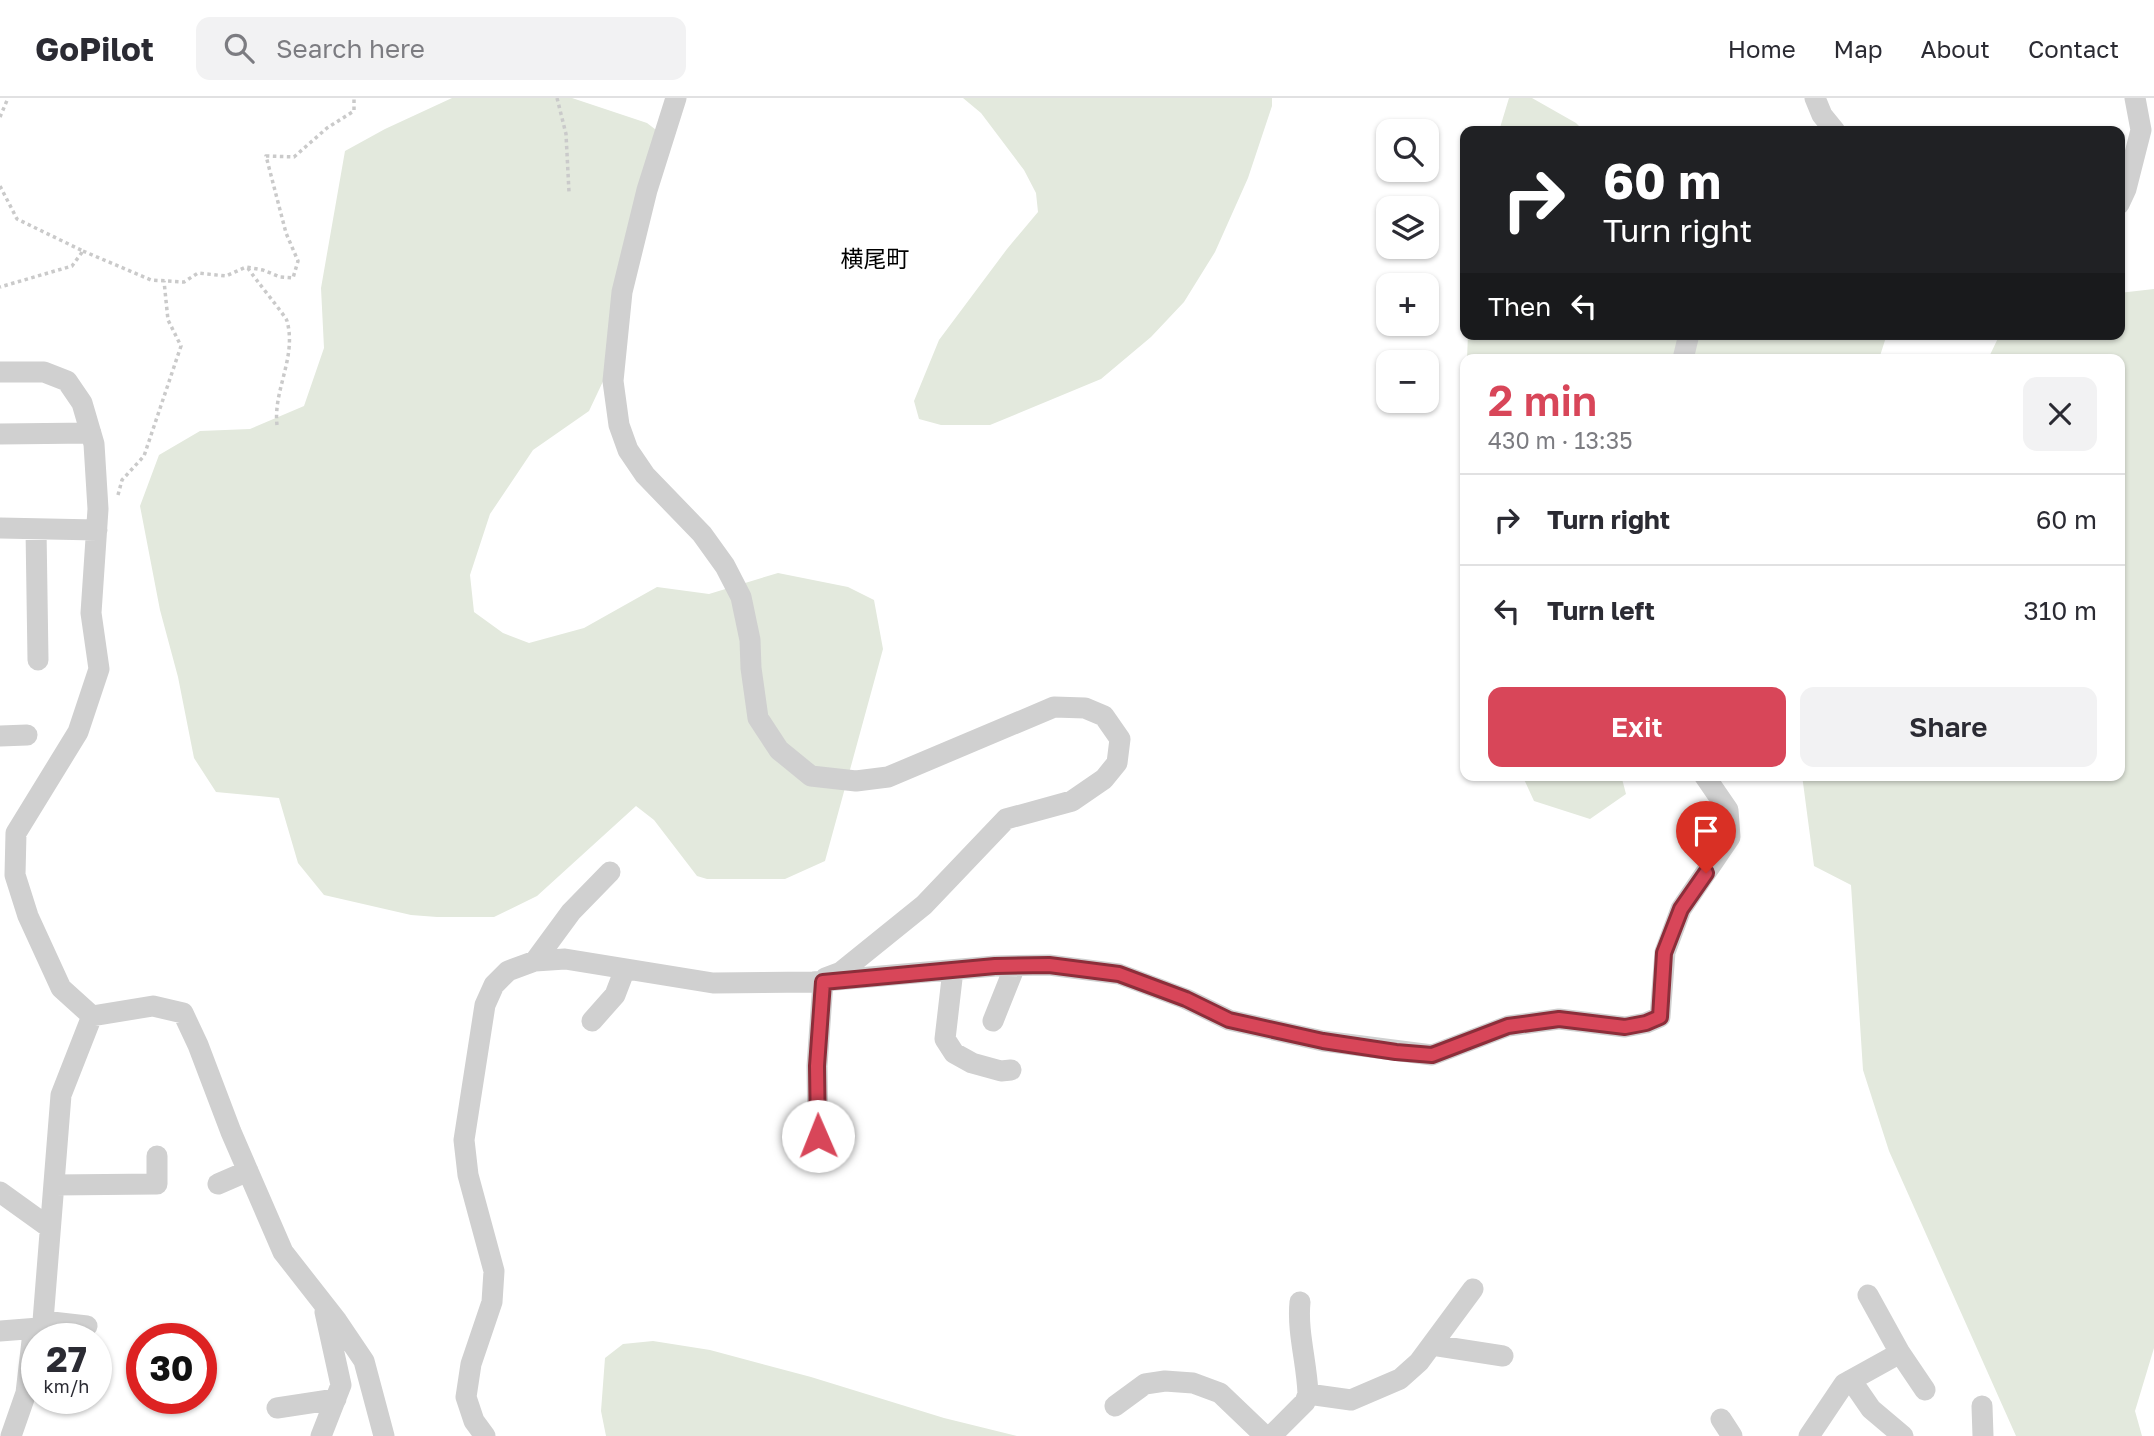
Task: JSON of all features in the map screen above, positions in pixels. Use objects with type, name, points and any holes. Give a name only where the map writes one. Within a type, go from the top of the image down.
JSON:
[{"type":"street","points":[[676,98],[647,190],[622,292],[613,380],[619,425],[628,450],[645,475],[702,534],[725,566],[741,597],[750,640],[758,718],[779,750],[811,776],[856,781],[888,777],[1054,707],[1085,708],[1104,716],[1120,739],[1117,763],[1104,779],[1072,801],[1006,819],[924,905],[841,972],[818,982]]},
{"type":"street","points":[[1815,98],[1822,115],[1831,126]]},
{"type":"street","points":[[2125,191],[2141,130],[2136,98]]},
{"type":"street","points":[[0,372],[44,372],[66,381],[82,403],[94,444],[98,519],[91,613],[99,669],[78,732],[16,833],[8,875],[61,988],[92,1016]]},
{"type":"street","points":[[0,434],[91,433]]},
{"type":"street","points":[[0,528],[36,529],[98,519]]},
{"type":"street","points":[[36,529],[38,660]]},
{"type":"street","points":[[0,736],[27,735]]},
{"type":"street","points":[[485,1436],[474,1421],[466,1397],[471,1364],[492,1302],[494,1271],[468,1175],[464,1140],[485,1005],[494,985],[508,971],[536,961],[565,959],[713,983],[818,982],[1049,965],[1119,974],[1186,999],[1229,1020],[1323,1041],[1432,1055],[1508,1026],[1559,1019],[1625,1027],[1660,1017],[1664,953],[1681,909],[1730,837],[1728,810],[1708,781]]},
{"type":"street","points":[[536,961],[571,912],[610,872]]},
{"type":"street","points":[[993,1021],[1014,966]]},
{"type":"street","points":[[592,1021],[615,995],[625,969]]},
{"type":"street","points":[[953,970],[945,1039],[954,1054],[972,1063],[1001,1071],[1011,1070]]},
{"type":"street","points":[[818,982],[818,1136]]},
{"type":"street","points":[[92,1016],[153,1006],[183,1013],[283,1252],[364,1361],[384,1436]]},
{"type":"street","points":[[41,1323],[61,1095],[92,1016]]},
{"type":"street","points":[[54,1185],[157,1194],[157,1156]]},
{"type":"street","points":[[218,1184],[248,1171]]},
{"type":"street","points":[[0,1192],[50,1228]]},
{"type":"street","points":[[1308,1394],[1351,1400],[1400,1379],[1419,1362],[1474,1289]]},
{"type":"street","points":[[1868,1295],[1900,1353],[1925,1390]]},
{"type":"street","points":[[1115,1406],[1145,1384],[1165,1381],[1193,1383],[1220,1393],[1268,1436],[1305,1402],[1308,1394],[1307,1368],[1298,1319],[1300,1302]]},
{"type":"street","points":[[321,1436],[341,1385],[323,1303]]},
{"type":"street","points":[[0,1331],[21,1327]]},
{"type":"street","points":[[1432,1345],[1503,1356]]},
{"type":"street","points":[[1809,1436],[1844,1384],[1900,1353]]},
{"type":"street","points":[[1851,1380],[1871,1409],[1903,1436]]},
{"type":"street","points":[[276,1408],[336,1399]]},
{"type":"street","points":[[1982,1406],[1983,1436]]},
{"type":"street","points":[[11,1436],[21,1407]]},
{"type":"path","points":[[0,117],[8,98]]},
{"type":"path","points":[[0,186],[16,219],[150,280],[184,282],[198,273],[226,276],[246,267],[293,278],[298,261],[286,233],[266,156],[294,157],[327,128],[354,111],[354,98]]},
{"type":"path","points":[[557,98],[566,134],[569,192]]},
{"type":"path","points":[[0,287],[72,267],[83,251]]},
{"type":"path","points":[[246,267],[287,319],[290,353],[276,409],[277,425]]},
{"type":"path","points":[[98,519],[116,502],[122,480],[144,456],[181,346],[169,320],[164,281]]},
{"type":"shaded area","points":[[452,98],[572,98],[647,123],[664,136],[606,375],[589,411],[533,450],[490,514],[470,575],[474,612],[503,633],[529,643],[584,628],[657,587],[709,594],[778,573],[848,587],[874,600],[883,649],[825,861],[785,879],[707,879],[697,876],[654,820],[636,806],[537,896],[494,917],[411,915],[324,895],[298,863],[279,798],[216,792],[194,758],[178,677],[160,610],[140,506],[159,455],[200,431],[250,429],[304,406],[324,348],[321,288],[345,151]]},
{"type":"shaded area","points":[[963,98],[1272,98],[1272,106],[1248,178],[1215,252],[1184,302],[1151,337],[1101,379],[990,425],[941,425],[919,419],[914,401],[939,340],[1038,212],[1036,193],[1024,170],[981,113]]},
{"type":"shaded area","points":[[1509,98],[1532,98],[1579,126],[1501,126]]},
{"type":"shaded area","points":[[2154,289],[2154,1348],[2135,1411],[2142,1436],[2016,1436],[1889,1151],[1863,1070],[1851,885],[1814,866],[1803,781],[2125,781],[2125,354],[1990,354],[1997,340],[2125,340],[2125,292]]},
{"type":"shaded area","points":[[1468,340],[1885,340],[1881,354],[1467,354]]},
{"type":"shaded area","points":[[1525,781],[1623,781],[1626,794],[1590,819],[1534,801]]},
{"type":"shaded area","points":[[653,1341],[710,1350],[811,1377],[944,1418],[1017,1436],[606,1436],[601,1411],[605,1358],[623,1344]]},
{"type":"district","name":"横尾町","points":[[875,258]]},
{"type":"route","points":[[818,1136],[817,1066],[823,982],[995,966],[1049,965],[1119,974],[1186,999],[1229,1020],[1323,1041],[1432,1055],[1508,1026],[1559,1019],[1625,1027],[1660,1017],[1664,953],[1681,909],[1706,873]]}]
